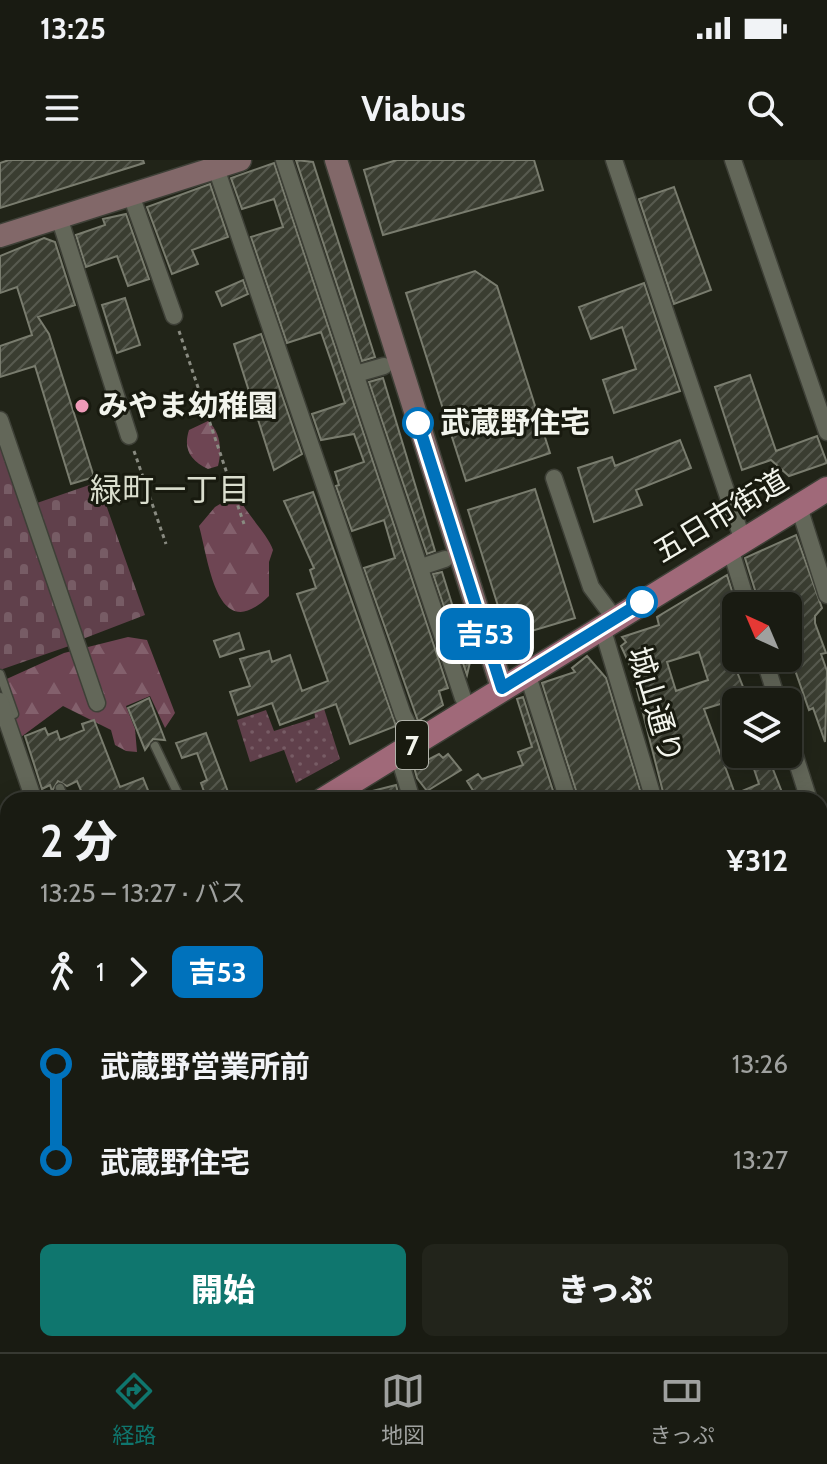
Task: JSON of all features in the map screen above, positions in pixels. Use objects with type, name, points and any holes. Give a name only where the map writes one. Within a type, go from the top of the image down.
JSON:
[{"type":"main road","name":"五日市街道","points":[[336,792],[527,673],[605,619],[827,489]]},
{"type":"street","points":[[0,236],[240,160]]},
{"type":"street","points":[[284,160],[463,698]]},
{"type":"street","points":[[336,160],[502,688]]},
{"type":"street","points":[[614,160],[736,544],[745,592]]},
{"type":"street","points":[[733,160],[827,432]]},
{"type":"street","points":[[216,168],[403,715],[411,792]]},
{"type":"street","points":[[131,195],[174,316]]},
{"type":"street","points":[[59,217],[129,436]]},
{"type":"street","points":[[356,374],[384,366]]},
{"type":"street","points":[[0,420],[97,703]]},
{"type":"street","name":"城山通り","points":[[554,478],[605,619],[652,792]]},
{"type":"street","points":[[799,507],[827,595]]},
{"type":"street","points":[[421,567],[445,559]]},
{"type":"street","points":[[527,673],[565,792]]},
{"type":"street","points":[[0,701],[31,792]]},
{"type":"street","points":[[799,768],[806,792]]},
{"type":"lane","points":[[0,674],[14,714]]},
{"type":"lane","points":[[155,746],[177,792]]},
{"type":"lane","points":[[60,788],[62,792]]},
{"type":"path","points":[[174,316],[244,524]]},
{"type":"path","points":[[129,436],[166,544]]},
{"type":"green space","points":[[208,421],[218,436],[220,454],[218,466],[208,469],[192,458],[187,443],[189,430]]},
{"type":"green space","points":[[0,434],[72,645],[0,670]]},
{"type":"green space","points":[[98,482],[145,615],[80,640],[34,504]]},
{"type":"green space","points":[[230,498],[240,500],[273,550],[269,562],[269,596],[251,609],[238,612],[227,606],[218,594],[199,526],[215,507]]},
{"type":"green space","points":[[128,637],[147,640],[175,713],[165,728],[150,696],[126,706],[135,729],[137,752],[115,745],[111,730],[63,706],[21,737],[0,682],[64,653]]},
{"type":"green space","points":[[320,696],[340,759],[296,783],[284,750],[250,762],[237,720],[266,710],[274,731],[315,718],[313,700]]},
{"type":"building","points":[[9,160],[143,160],[144,163],[0,208],[0,163]]},
{"type":"building","points":[[296,160],[313,162],[375,357],[362,361]]},
{"type":"building","points":[[397,160],[534,160],[543,190],[383,235],[364,170]]},
{"type":"building","points":[[274,163],[448,688],[439,691],[443,705],[418,721],[364,568],[395,558],[384,520],[352,531],[336,486],[339,485],[335,472],[364,462],[354,434],[321,440],[312,414],[345,403],[330,358],[321,332],[287,343],[251,237],[283,227],[274,199],[242,209],[231,178]]},
{"type":"building","points":[[210,184],[228,237],[192,250],[198,264],[172,274],[147,207]]},
{"type":"building","points":[[674,187],[711,290],[674,304],[639,199]]},
{"type":"building","points":[[126,214],[149,279],[128,286],[117,256],[86,267],[76,235],[105,225],[103,219]]},
{"type":"building","points":[[44,238],[55,242],[75,305],[38,317],[49,334],[94,477],[71,484],[35,366],[0,377],[0,346],[32,335],[17,287],[0,293],[0,256]]},
{"type":"building","points":[[475,271],[497,286],[550,453],[466,481],[406,293]]},
{"type":"building","points":[[243,280],[248,294],[222,306],[216,292]]},
{"type":"building","points":[[644,283],[680,391],[614,413],[603,380],[636,369],[622,327],[591,339],[579,307]]},
{"type":"building","points":[[125,298],[140,345],[117,353],[102,305]]},
{"type":"building","points":[[261,334],[302,454],[274,470],[234,344]]},
{"type":"building","points":[[750,375],[776,451],[817,436],[827,463],[789,476],[771,460],[742,470],[715,387]]},
{"type":"building","points":[[383,378],[435,551],[427,554],[369,382]]},
{"type":"building","points":[[680,440],[691,468],[636,490],[642,505],[594,522],[578,468],[612,457],[615,466]]},
{"type":"building","points":[[535,489],[575,618],[508,638],[468,510]]},
{"type":"building","points":[[313,492],[396,726],[350,744],[336,704],[280,725],[272,703],[238,715],[230,692],[250,686],[240,659],[269,651],[272,662],[290,655],[302,691],[328,681],[297,594],[316,588],[310,570],[314,568],[284,501]]},
{"type":"building","points":[[796,535],[822,608],[815,616],[815,623],[826,653],[821,654],[827,671],[825,742],[813,708],[809,710],[796,672],[802,672],[802,592],[756,592],[745,558]]},
{"type":"building","points":[[442,572],[470,662],[467,675],[433,574]]},
{"type":"building","points":[[727,575],[732,592],[722,592],[722,672],[737,672],[743,688],[722,688],[722,703],[704,709],[722,758],[722,768],[726,768],[734,792],[663,792],[632,670],[621,646],[626,642],[622,637],[659,625],[657,617]],"holes":[[[699,652],[708,680],[676,691],[667,662]]]},
{"type":"building","points":[[239,633],[244,649],[220,657],[214,641]]},
{"type":"building","points":[[587,656],[606,678],[641,792],[576,792],[542,683],[575,672],[572,668]]},
{"type":"building","points":[[523,697],[553,792],[474,792],[467,781],[478,774],[482,779],[523,765],[518,752],[532,747],[517,699]]},
{"type":"building","points":[[149,698],[165,740],[153,739],[145,750],[128,708]]},
{"type":"building","points":[[94,720],[120,787],[143,778],[149,792],[82,792],[77,781],[67,786],[58,781],[52,791],[50,785],[42,789],[25,736],[45,728],[48,735],[57,731],[60,740],[84,730],[82,724]]},
{"type":"building","points":[[206,733],[228,792],[204,792],[201,783],[207,780],[197,753],[182,758],[176,743]]},
{"type":"building","points":[[439,754],[443,758],[448,754],[461,770],[427,791],[417,778],[414,767]]},
{"type":"building","points":[[754,768],[772,768],[782,792],[740,792],[759,784]]},
{"type":"building","points":[[396,785],[398,792],[369,792]]},
{"type":"bus line","name":"吉53","points":[[418,423],[502,688],[642,602]]},
{"type":"place","name":"みやま幼稚園","points":[[82,406]]},
{"type":"place","name":"武蔵野住宅","points":[[418,423]]},
{"type":"district","name":"緑町一丁目","points":[[170,490]]}]
